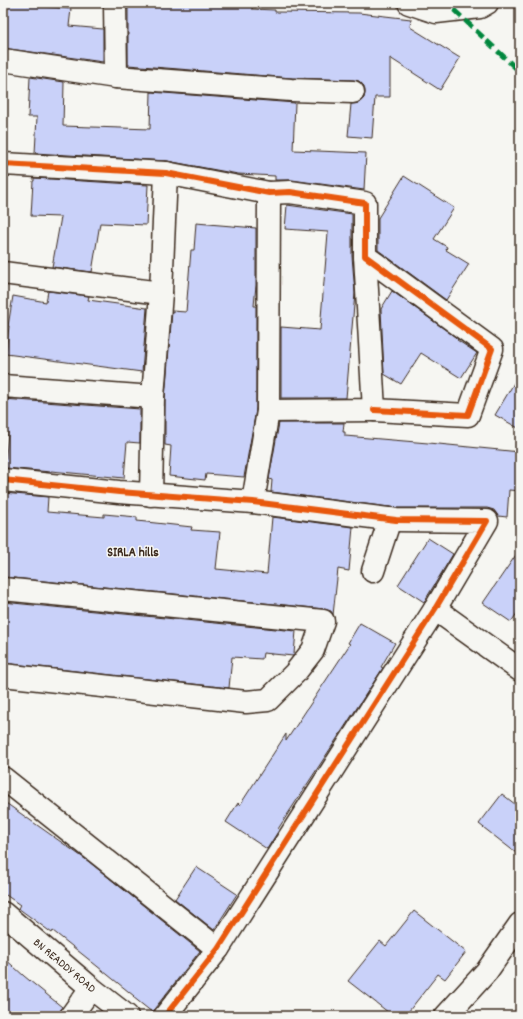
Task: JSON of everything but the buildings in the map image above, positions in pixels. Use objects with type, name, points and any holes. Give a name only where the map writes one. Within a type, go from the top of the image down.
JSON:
[{"type":"street","points":[[115,3],[116,77]]},
{"type":"street","points":[[409,3],[436,12],[480,7],[487,3]]},
{"type":"street","points":[[3,60],[116,77],[291,90],[353,92]]},
{"type":"street","points":[[3,171],[3,162],[166,173],[269,193],[290,192],[365,204],[365,256],[374,410]]},
{"type":"street","points":[[151,495],[153,397],[161,293],[166,173]]},
{"type":"street","points":[[253,502],[268,411],[269,193]]},
{"type":"street","points":[[268,411],[374,410],[468,415],[492,349],[365,256]]},
{"type":"street","points":[[3,273],[161,293]]},
{"type":"street","points":[[3,386],[153,397]]},
{"type":"street","points":[[3,480],[151,495],[253,502],[390,519],[487,521],[435,609],[218,949],[166,1016]]},
{"type":"street","points":[[373,571],[390,519]]},
{"type":"street","points":[[3,589],[323,621],[313,650],[295,673],[268,700],[246,702],[3,675]]},
{"type":"street","points":[[435,609],[520,670]]},
{"type":"street","points":[[3,778],[218,949]]},
{"type":"street","name":"BN READDY ROAD","points":[[3,913],[91,988],[127,1016]]},
{"type":"street","points":[[446,1016],[487,971],[520,924]]},
{"type":"street","points":[[71,1016],[91,988]]},
{"type":"marked path","points":[[454,10],[520,72]]},
{"type":"cycle path","points":[[3,164],[166,173],[269,193],[290,192],[365,203],[365,256],[492,349],[468,415],[374,410]]},
{"type":"cycle path","points":[[3,480],[119,492],[253,502],[396,520],[487,521],[435,609],[218,949],[165,1016]]},
{"type":"district","name":"SIRLA hills","points":[[133,551]]}]
